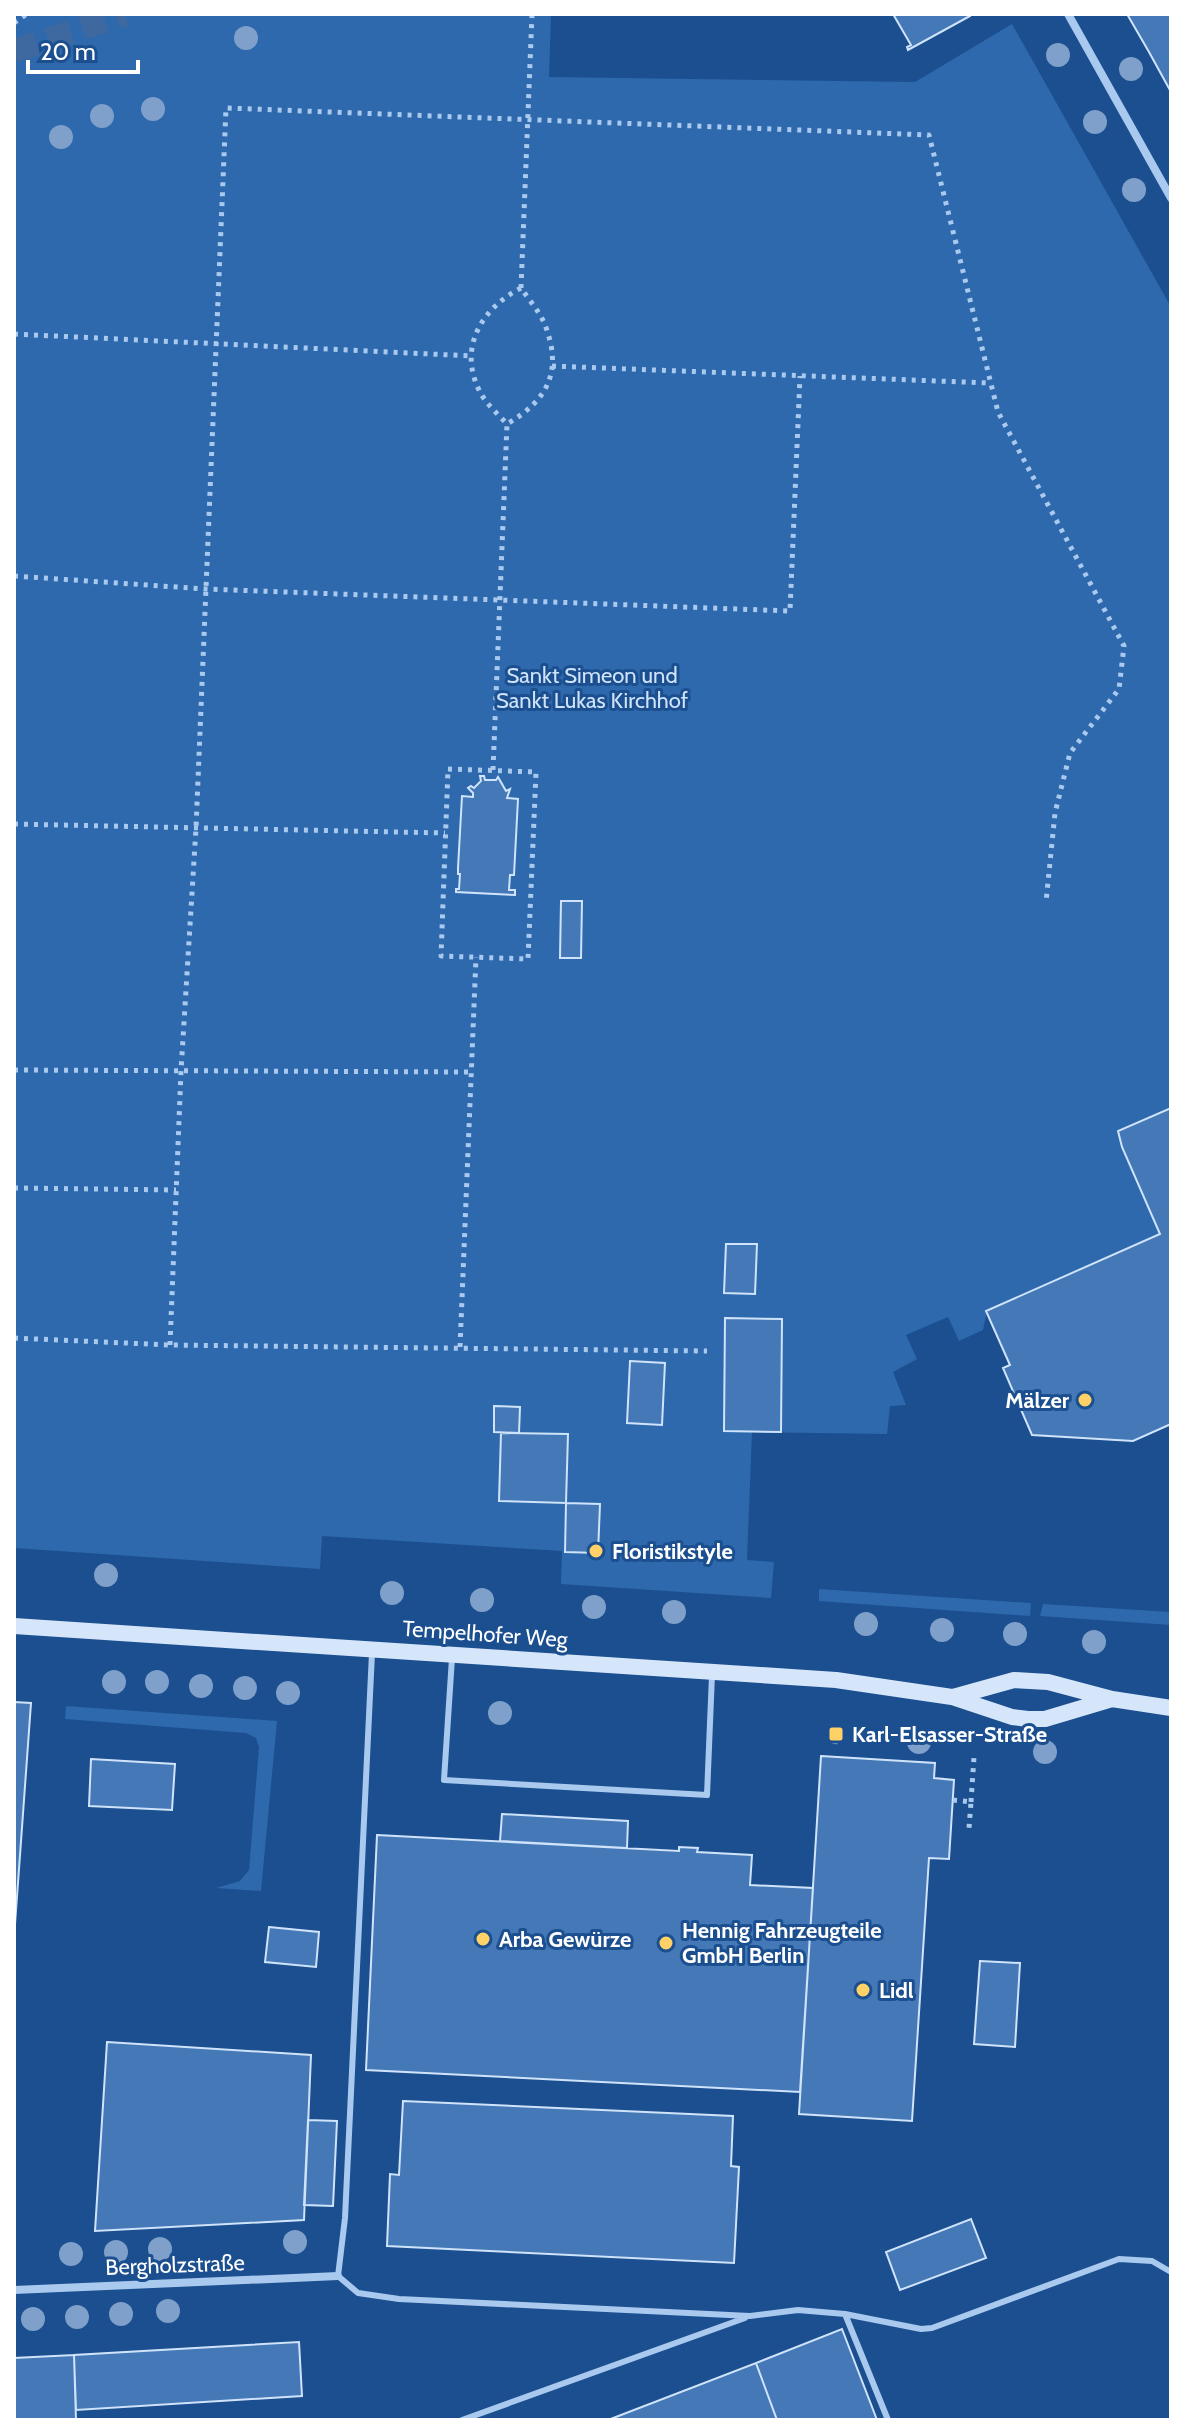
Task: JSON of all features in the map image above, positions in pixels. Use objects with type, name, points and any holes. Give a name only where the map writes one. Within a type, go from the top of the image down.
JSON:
[{"type":"street","points":[[1068,14],[1171,198]]},
{"type":"street","name":"Tempelhofer Weg","points":[[14,1626],[850,1681],[952,1697],[1012,1717],[1037,1719],[1112,1699]]},
{"type":"street","name":"Tempelhofer Weg","points":[[952,1697],[1014,1680],[1048,1682],[1112,1699],[1171,1708]]},
{"type":"street","name":"Bergholzstraße","points":[[14,2290],[338,2276]]},
{"type":"lane","points":[[372,1649],[345,2218],[338,2276],[358,2293],[399,2299],[750,2316],[798,2310],[845,2314],[921,2329],[932,2328],[1119,2259],[1152,2261],[1171,2272]]},
{"type":"lane","points":[[453,1655],[444,1780],[707,1795],[712,1671]]},
{"type":"lane","points":[[845,2314],[888,2420]]},
{"type":"lane","points":[[462,2420],[750,2316]]},
{"type":"path","points":[[14,23],[27,14]]},
{"type":"path","points":[[507,424],[531,410],[553,371],[544,322],[521,288],[532,14]]},
{"type":"path","points":[[170,1345],[181,1071],[196,828],[226,108],[929,135],[998,412],[1124,646],[1119,689],[1070,753],[1055,813],[1046,902]]},
{"type":"path","points":[[493,770],[507,424],[479,392],[471,366],[471,341],[479,323],[506,295],[521,288]]},
{"type":"path","points":[[14,334],[472,356]]},
{"type":"path","points":[[552,366],[989,383]]},
{"type":"path","points":[[14,576],[206,589],[790,611],[800,376]]},
{"type":"path","points":[[448,769],[536,772],[528,959],[441,956],[445,833],[448,769]]},
{"type":"path","points":[[14,824],[445,833]]},
{"type":"path","points":[[460,1347],[476,957]]},
{"type":"path","points":[[14,1070],[472,1072]]},
{"type":"path","points":[[14,1188],[176,1190]]},
{"type":"path","points":[[14,1338],[170,1345],[707,1351]]},
{"type":"path","points":[[835,1744],[836,1734]]},
{"type":"path","points":[[969,1828],[974,1757]]},
{"type":"path","points":[[953,1800],[971,1802]]},
{"type":"green space","name":"Sankt Simeon und Sankt Lukas Kirchhof","points":[[14,14],[551,14],[549,77],[915,82],[1012,24],[1171,307],[1171,1108],[1160,1234],[987,1311],[983,1330],[959,1341],[948,1317],[906,1335],[917,1359],[893,1372],[906,1405],[890,1406],[887,1434],[752,1432],[747,1560],[774,1562],[771,1598],[561,1584],[562,1551],[322,1536],[320,1569],[14,1548]]},
{"type":"green space","points":[[819,1589],[1031,1603],[1030,1616],[819,1601]]},
{"type":"green space","points":[[1043,1604],[1171,1612],[1171,1625],[1040,1616]]},
{"type":"green space","points":[[66,1706],[277,1721],[261,1891],[216,1888],[240,1881],[249,1870],[259,1747],[256,1738],[246,1733],[65,1719]]},
{"type":"building","points":[[893,14],[970,16],[908,50],[907,47],[911,45]]},
{"type":"building","points":[[1127,14],[1171,14],[1171,92],[1149,52]]},
{"type":"building","points":[[480,776],[484,776],[485,780],[496,780],[498,777],[506,791],[510,789],[507,798],[518,799],[514,875],[510,875],[509,890],[515,890],[515,895],[456,892],[460,874],[462,796],[473,797],[468,788],[474,788],[481,781]]},
{"type":"building","points":[[561,901],[582,901],[581,958],[560,958]]},
{"type":"building","points":[[1171,1108],[1171,1424],[1133,1441],[1032,1435],[1003,1368],[1010,1365],[986,1311],[1160,1234],[1118,1131]]},
{"type":"building","points":[[726,1244],[757,1244],[755,1294],[724,1293]]},
{"type":"building","points":[[725,1318],[782,1319],[781,1432],[724,1431]]},
{"type":"building","points":[[630,1361],[665,1363],[662,1425],[627,1423]]},
{"type":"building","points":[[494,1406],[520,1407],[519,1433],[494,1432]]},
{"type":"building","points":[[501,1433],[568,1434],[566,1503],[499,1501]]},
{"type":"building","points":[[566,1503],[600,1504],[598,1553],[565,1552]]},
{"type":"building","points":[[14,1702],[31,1703],[14,1938]]},
{"type":"building","name":"Lidl","points":[[821,1756],[935,1763],[934,1778],[954,1780],[949,1859],[929,1858],[912,2121],[799,2114]]},
{"type":"building","points":[[91,1759],[175,1764],[172,1810],[89,1806]]},
{"type":"building","points":[[502,1814],[628,1821],[627,1848],[500,1841]]},
{"type":"building","points":[[377,1835],[679,1851],[679,1847],[698,1848],[697,1852],[752,1855],[750,1885],[813,1888],[800,2092],[366,2070]]},
{"type":"building","points":[[269,1927],[319,1932],[316,1967],[265,1962]]},
{"type":"building","points":[[980,1961],[1020,1963],[1015,2047],[974,2044]]},
{"type":"building","points":[[107,2042],[311,2055],[304,2220],[95,2231]]},
{"type":"building","points":[[403,2101],[733,2116],[731,2166],[739,2167],[734,2263],[387,2246],[390,2174],[399,2175]]},
{"type":"building","points":[[308,2120],[337,2121],[333,2206],[304,2205]]},
{"type":"building","points":[[971,2219],[986,2258],[900,2290],[886,2252]]},
{"type":"building","points":[[842,2329],[877,2420],[777,2420],[756,2363]]},
{"type":"building","points":[[299,2342],[302,2396],[76,2410],[74,2355]]},
{"type":"building","points":[[74,2355],[76,2420],[14,2420],[14,2358]]},
{"type":"building","points":[[756,2363],[777,2420],[608,2420]]},
{"type":"tunnel","points":[[14,51],[125,14]]},
{"type":"place","name":"Mälzer","points":[[1085,1400]]},
{"type":"place","name":"Floristikstyle","points":[[596,1551]]},
{"type":"place","name":"Karl-Elsasser-Straße","points":[[836,1734]]},
{"type":"place","name":"Arba Gewürze","points":[[483,1939]]},
{"type":"place","name":"Hennig Fahrzeugteile GmbH Berlin","points":[[666,1943]]},
{"type":"place","name":"Lidl","points":[[863,1990]]}]
